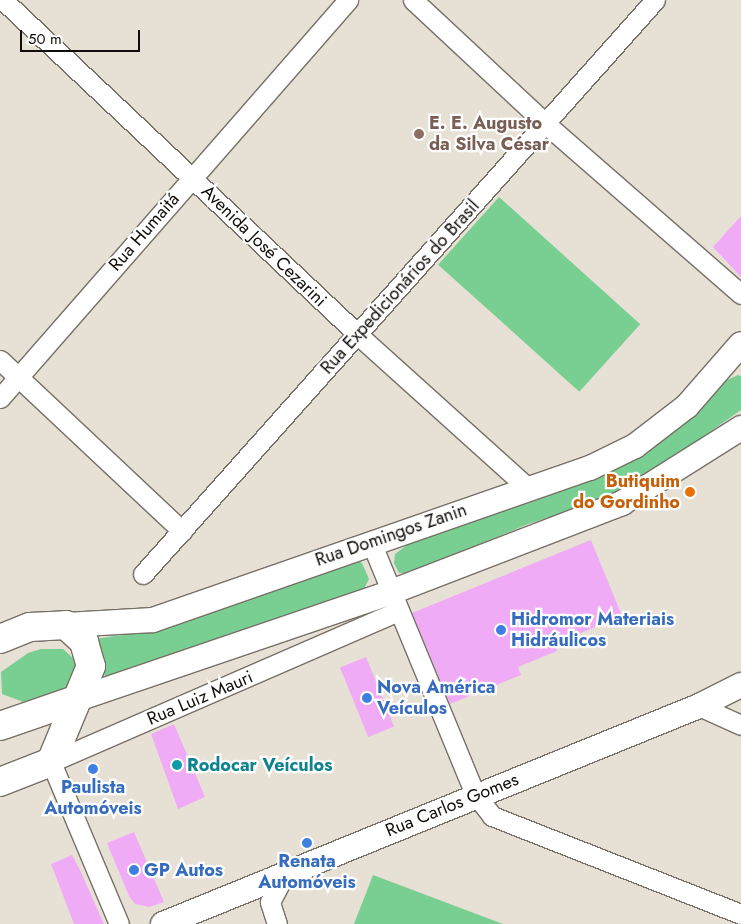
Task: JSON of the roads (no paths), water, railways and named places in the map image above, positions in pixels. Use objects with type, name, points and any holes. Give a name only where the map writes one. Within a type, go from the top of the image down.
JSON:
[{"type":"main road","name":"Rua Domingos Zanin","points":[[0,639],[30,627],[66,625]]},
{"type":"main road","points":[[0,770],[40,766],[88,678],[91,666],[84,642],[66,625]]},
{"type":"main road","points":[[5,720],[75,700]]},
{"type":"main road","name":"Rua Luiz Mauri","points":[[0,782],[40,766]]},
{"type":"street","name":"Avenida José Cezarini","points":[[1,0],[192,177],[356,334],[529,489]]},
{"type":"street","name":"Rua Humaitá","points":[[0,398],[348,0]]},
{"type":"street","points":[[413,0],[548,125],[741,294]]},
{"type":"street","name":"Rua Expedicionários do Brasil","points":[[143,574],[356,334],[548,125],[655,0]]},
{"type":"street","name":"Rua Domingos Zanin","points":[[66,625],[153,620],[371,542],[590,468],[635,446],[687,406],[732,364],[741,344]]},
{"type":"street","points":[[0,360],[182,530]]},
{"type":"street","points":[[75,700],[393,602],[622,503],[741,428]]},
{"type":"street","points":[[371,542],[393,602],[475,794],[492,816],[741,914]]},
{"type":"street","name":"Rua Luiz Mauri","points":[[40,766],[393,602]]},
{"type":"street","name":"Rua Carlos Gomes","points":[[163,924],[194,913],[475,794],[699,706],[741,685]]},
{"type":"street","points":[[699,706],[741,725]]},
{"type":"street","points":[[40,766],[119,924]]},
{"type":"street","points":[[277,924],[270,902],[285,874]]},
{"type":"place","name":"E. E. Augusto da Silva César","points":[[419,134]]},
{"type":"place","name":"Butiquim do Gordinho","points":[[690,492]]},
{"type":"place","name":"Hidromor Materiais Hidráulicos","points":[[501,630]]},
{"type":"place","name":"Nova América Veículos","points":[[367,698]]},
{"type":"place","name":"Rodocar Veículos","points":[[177,765]]},
{"type":"place","name":"Paulista Automóveis","points":[[93,769]]},
{"type":"place","name":"Renata Automóveis","points":[[307,843]]},
{"type":"place","name":"GP Autos","points":[[134,870]]}]
